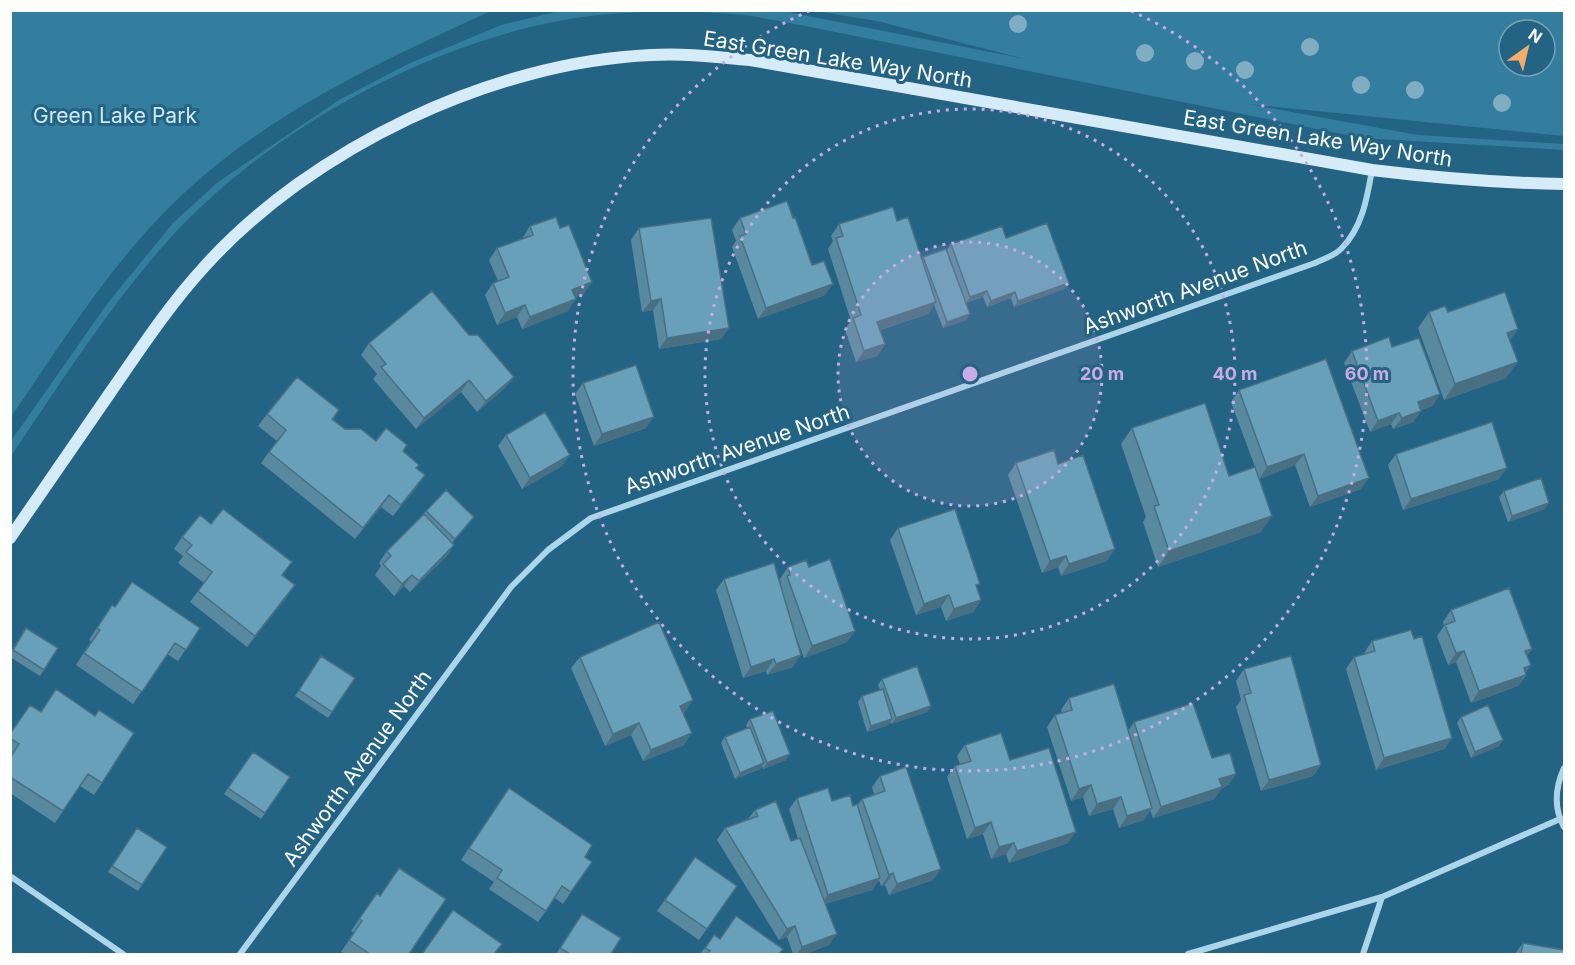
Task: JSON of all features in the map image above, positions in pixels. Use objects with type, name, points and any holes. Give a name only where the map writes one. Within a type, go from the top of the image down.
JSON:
[{"type":"main road","name":"East Green Lake Way North","points":[[10,538],[157,326],[205,266],[237,234],[306,179],[344,153],[421,112],[507,80],[602,60],[651,55],[702,55],[750,60],[1372,170],[1447,179],[1564,184]]},
{"type":"street","name":"Ashworth Avenue North","points":[[240,954],[511,587],[548,550],[591,518],[1315,263],[1340,250],[1357,229],[1367,201],[1372,170]]},
{"type":"street","points":[[1564,768],[1557,785],[1556,802],[1564,827]]},
{"type":"street","points":[[1188,954],[1382,897],[1560,819]]},
{"type":"street","points":[[10,876],[123,954]]},
{"type":"street","points":[[1363,954],[1382,897]]},
{"type":"green space","name":"Green Lake Park","points":[[11,10],[491,11],[401,53],[314,99],[232,153],[193,185],[157,220],[117,266],[11,417]]},
{"type":"green space","points":[[564,10],[658,11],[583,17],[506,33],[453,51],[401,73],[349,99],[300,129],[253,162],[210,198],[172,236],[108,315],[11,456],[11,441],[107,304],[173,223],[218,182],[339,100],[408,64],[501,25]]},
{"type":"green space","points":[[687,11],[783,11],[1025,59],[877,21],[816,11],[1564,11],[1564,136],[1248,104],[1418,135],[1564,144],[1564,150],[1362,138],[746,15]]},
{"type":"building","points":[[787,201],[812,265],[824,261],[833,284],[766,308],[740,236],[746,234],[740,218]]},
{"type":"building","points":[[893,207],[897,221],[908,217],[936,302],[877,322],[885,344],[864,351],[853,318],[861,315],[836,238],[843,236],[839,224]]},
{"type":"building","points":[[556,217],[560,228],[569,225],[592,282],[572,290],[576,299],[530,317],[525,305],[505,313],[493,283],[509,277],[497,248],[533,235],[530,226]]},
{"type":"building","points":[[711,218],[729,328],[667,338],[661,299],[651,301],[639,228]]},
{"type":"building","points":[[1047,223],[1069,283],[1018,301],[1015,292],[991,301],[987,291],[970,297],[951,244],[1002,226],[1006,238]]},
{"type":"building","points":[[946,249],[970,314],[947,322],[923,257]]},
{"type":"building","points":[[432,291],[469,335],[478,335],[514,377],[486,401],[469,380],[424,418],[381,367],[386,364],[369,343]]},
{"type":"building","points":[[1505,292],[1518,329],[1507,333],[1518,362],[1455,384],[1429,312],[1445,306],[1448,312]]},
{"type":"building","points":[[1389,337],[1392,347],[1419,338],[1440,394],[1418,402],[1421,411],[1402,418],[1399,413],[1378,421],[1352,351]]},
{"type":"building","points":[[1326,359],[1369,478],[1318,496],[1304,454],[1267,467],[1239,390]]},
{"type":"building","points":[[636,365],[654,417],[602,434],[583,383]]},
{"type":"building","points":[[297,377],[339,410],[332,419],[345,429],[361,429],[376,441],[386,428],[407,445],[403,451],[419,465],[416,468],[425,475],[401,505],[389,495],[363,528],[269,452],[286,430],[267,414]]},
{"type":"building","points":[[1205,403],[1229,476],[1255,467],[1272,516],[1169,551],[1154,506],[1159,505],[1132,428]]},
{"type":"building","points":[[545,412],[570,455],[530,478],[506,435]]},
{"type":"building","points":[[1492,422],[1507,468],[1411,499],[1396,454]]},
{"type":"building","points":[[1054,450],[1058,464],[1083,455],[1115,549],[1069,564],[1066,556],[1050,561],[1016,463]]},
{"type":"building","points":[[1541,478],[1549,503],[1512,516],[1504,491]]},
{"type":"building","points":[[446,490],[474,517],[455,539],[426,511]]},
{"type":"building","points":[[223,509],[292,562],[282,575],[295,585],[255,636],[198,591],[212,572],[186,552],[192,545],[182,537],[200,515],[211,524]]},
{"type":"building","points":[[955,509],[980,584],[976,585],[981,600],[954,609],[949,595],[924,604],[898,528]]},
{"type":"building","points":[[424,514],[454,545],[419,581],[412,575],[402,584],[383,564],[391,556],[387,551]]},
{"type":"building","points":[[830,559],[855,631],[812,646],[787,576],[790,575],[788,567],[806,560],[809,567]]},
{"type":"building","points":[[774,563],[801,655],[776,664],[774,659],[751,667],[724,579]]},
{"type":"building","points":[[132,582],[200,628],[186,650],[175,643],[142,692],[84,653],[100,630],[97,628],[112,605],[115,607]]},
{"type":"building","points":[[1509,588],[1532,649],[1525,651],[1531,665],[1524,668],[1526,675],[1479,691],[1464,651],[1456,653],[1445,625],[1455,621],[1451,610]]},
{"type":"building","points":[[659,622],[693,700],[680,706],[692,733],[651,750],[639,723],[613,734],[580,657]]},
{"type":"building","points":[[26,628],[58,648],[44,670],[13,650]]},
{"type":"building","points":[[1411,630],[1414,639],[1422,636],[1452,738],[1384,758],[1354,657],[1375,651],[1372,641]]},
{"type":"building","points":[[321,656],[355,678],[332,712],[299,690]]},
{"type":"building","points":[[1291,656],[1321,765],[1269,780],[1244,695],[1251,693],[1244,669]]},
{"type":"building","points":[[917,666],[931,706],[896,718],[882,679]]},
{"type":"building","points":[[1114,684],[1152,808],[1127,816],[1121,797],[1097,804],[1091,785],[1079,789],[1055,715],[1072,710],[1069,698]]},
{"type":"building","points":[[56,689],[95,716],[99,710],[134,733],[102,783],[88,774],[63,811],[10,777],[10,758],[19,744],[10,738],[10,734],[30,705],[41,712]]},
{"type":"building","points":[[883,689],[892,719],[871,726],[862,696]]},
{"type":"building","points":[[1193,703],[1212,758],[1230,753],[1236,774],[1219,779],[1222,787],[1161,807],[1134,722]]},
{"type":"building","points":[[1488,705],[1503,740],[1475,752],[1461,717]]},
{"type":"building","points":[[773,711],[790,754],[767,763],[750,719]]},
{"type":"building","points":[[750,727],[764,763],[740,773],[725,737]]},
{"type":"building","points":[[1001,733],[1010,760],[1049,748],[1076,832],[1017,851],[1014,843],[999,847],[991,822],[975,828],[955,766],[971,761],[965,745]]},
{"type":"building","points":[[253,752],[290,777],[265,813],[228,788]]},
{"type":"building","points":[[906,767],[941,869],[897,884],[893,873],[889,875],[862,799],[885,791],[880,776]]},
{"type":"building","points":[[509,788],[592,845],[585,857],[592,862],[571,892],[562,886],[546,911],[497,878],[502,870],[469,848]]},
{"type":"building","points":[[828,788],[832,801],[850,795],[853,806],[857,804],[880,878],[828,895],[797,798]]},
{"type":"building","points":[[776,801],[791,841],[800,838],[837,934],[802,947],[795,926],[787,929],[725,828],[758,816],[755,810]]},
{"type":"building","points":[[137,828],[167,847],[142,885],[112,866]]},
{"type":"building","points":[[695,857],[737,886],[707,929],[665,900]]},
{"type":"building","points":[[399,868],[446,899],[409,954],[370,954],[349,940],[362,921],[359,919],[377,893],[380,896]]},
{"type":"building","points":[[453,910],[502,944],[494,954],[422,954]]},
{"type":"building","points":[[582,914],[621,938],[611,954],[570,954],[560,948]]},
{"type":"building","points":[[736,916],[783,949],[779,954],[707,954],[710,951],[705,948],[714,935],[720,939]]},
{"type":"building","points":[[1523,943],[1564,950],[1564,954],[1521,954]]}]
